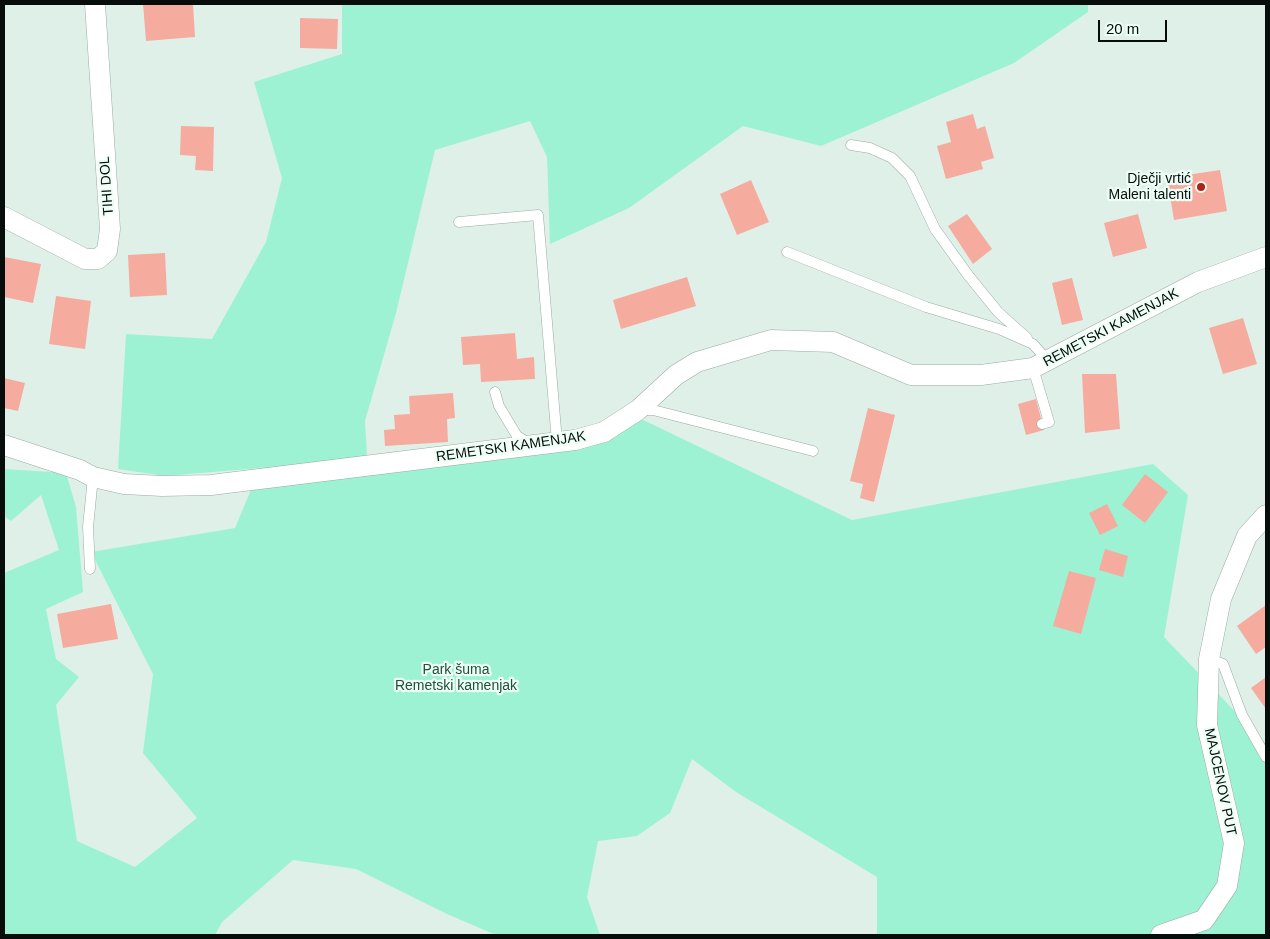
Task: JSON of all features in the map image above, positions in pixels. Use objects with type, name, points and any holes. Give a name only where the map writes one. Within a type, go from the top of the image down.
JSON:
[{"type":"street","name":"TIHI DOL","points":[[4,217],[85,260],[98,259],[107,251],[110,230],[95,4]]},
{"type":"street","name":"REMETSKI KAMENJAK","points":[[4,445],[80,470],[93,477],[134,485],[162,486],[211,485],[557,442],[604,432],[638,410],[676,375],[697,362],[771,340],[833,342],[911,374],[982,375],[1040,364],[1182,290],[1266,256]]},
{"type":"street","name":"MAJCENOV PUT","points":[[1161,935],[1204,920],[1226,886],[1234,843],[1207,725],[1209,659],[1221,599],[1247,536],[1266,515]]},
{"type":"lane","points":[[850,145],[870,148],[892,158],[910,176],[935,229],[998,312],[1033,344],[1040,364],[1049,422],[1042,424]]},
{"type":"lane","points":[[459,222],[538,215],[557,442]]},
{"type":"lane","points":[[787,252],[926,307],[999,329],[1033,344]]},
{"type":"lane","points":[[495,392],[499,406],[516,436],[533,445]]},
{"type":"lane","points":[[638,410],[653,410],[812,451]]},
{"type":"lane","points":[[90,569],[88,527],[93,477]]},
{"type":"lane","points":[[1209,659],[1223,664],[1242,715],[1266,757]]},
{"type":"green space","name":"Park šuma Remetski kamenjak","points":[[342,4],[1088,4],[1088,12],[1014,63],[821,146],[743,126],[629,208],[550,244],[547,157],[530,121],[435,150],[396,313],[365,421],[368,473],[639,418],[852,520],[1153,464],[1188,495],[1164,637],[1266,744],[1266,935],[877,935],[877,877],[736,792],[692,759],[670,813],[637,836],[598,841],[587,897],[600,935],[496,935],[447,914],[356,869],[293,860],[222,922],[215,935],[4,935],[4,573],[59,550],[41,495],[11,521],[4,516],[4,469],[66,473],[76,507],[83,592],[46,609],[56,659],[79,677],[56,705],[77,841],[135,867],[197,818],[143,753],[153,674],[91,552],[235,528],[260,468],[165,476],[118,469],[126,334],[212,339],[266,242],[282,178],[254,82],[342,54]]},
{"type":"building","points":[[143,4],[193,4],[195,37],[146,41]]},
{"type":"building","points":[[300,18],[338,19],[337,49],[300,48]]},
{"type":"building","points":[[973,114],[977,129],[985,126],[994,158],[981,162],[983,169],[946,179],[937,146],[951,142],[946,122]]},
{"type":"building","points":[[181,126],[214,127],[213,171],[195,170],[196,156],[180,155]]},
{"type":"building","points":[[1220,170],[1227,211],[1174,220],[1167,178]]},
{"type":"building","points":[[751,180],[769,222],[737,235],[720,194]]},
{"type":"building","points":[[967,214],[992,249],[973,264],[948,226]]},
{"type":"building","points":[[1138,214],[1147,248],[1113,257],[1104,223]]},
{"type":"building","points":[[165,253],[167,295],[130,297],[128,255]]},
{"type":"building","points":[[4,257],[41,264],[33,303],[4,297]]},
{"type":"building","points":[[687,277],[696,306],[621,329],[613,300]]},
{"type":"building","points":[[1072,278],[1083,320],[1062,325],[1052,283]]},
{"type":"building","points":[[56,296],[91,301],[85,349],[49,344]]},
{"type":"building","points":[[1243,318],[1257,364],[1223,374],[1209,328]]},
{"type":"building","points":[[515,333],[517,359],[534,357],[535,379],[481,382],[480,364],[463,365],[461,337]]},
{"type":"building","points":[[1082,374],[1116,374],[1120,429],[1085,433]]},
{"type":"building","points":[[4,378],[25,383],[18,411],[4,408]]},
{"type":"building","points":[[453,393],[455,418],[447,419],[448,442],[385,446],[384,430],[395,429],[394,415],[410,414],[409,396]]},
{"type":"building","points":[[1036,399],[1044,430],[1026,435],[1018,404]]},
{"type":"building","points":[[868,408],[895,415],[874,502],[860,498],[863,484],[850,481]]},
{"type":"building","points":[[1145,474],[1168,492],[1145,523],[1122,505]]},
{"type":"building","points":[[1107,504],[1118,526],[1100,535],[1089,513]]},
{"type":"building","points":[[1105,549],[1128,556],[1123,577],[1099,570]]},
{"type":"building","points":[[1069,571],[1096,578],[1081,634],[1053,626]]},
{"type":"building","points":[[111,604],[118,639],[63,648],[57,614]]},
{"type":"building","points":[[1266,605],[1266,647],[1256,654],[1237,626]]},
{"type":"building","points":[[1266,677],[1266,709],[1251,688]]},
{"type":"place","name":"Dječji vrtić Maleni talenti","points":[[1201,187]]}]
